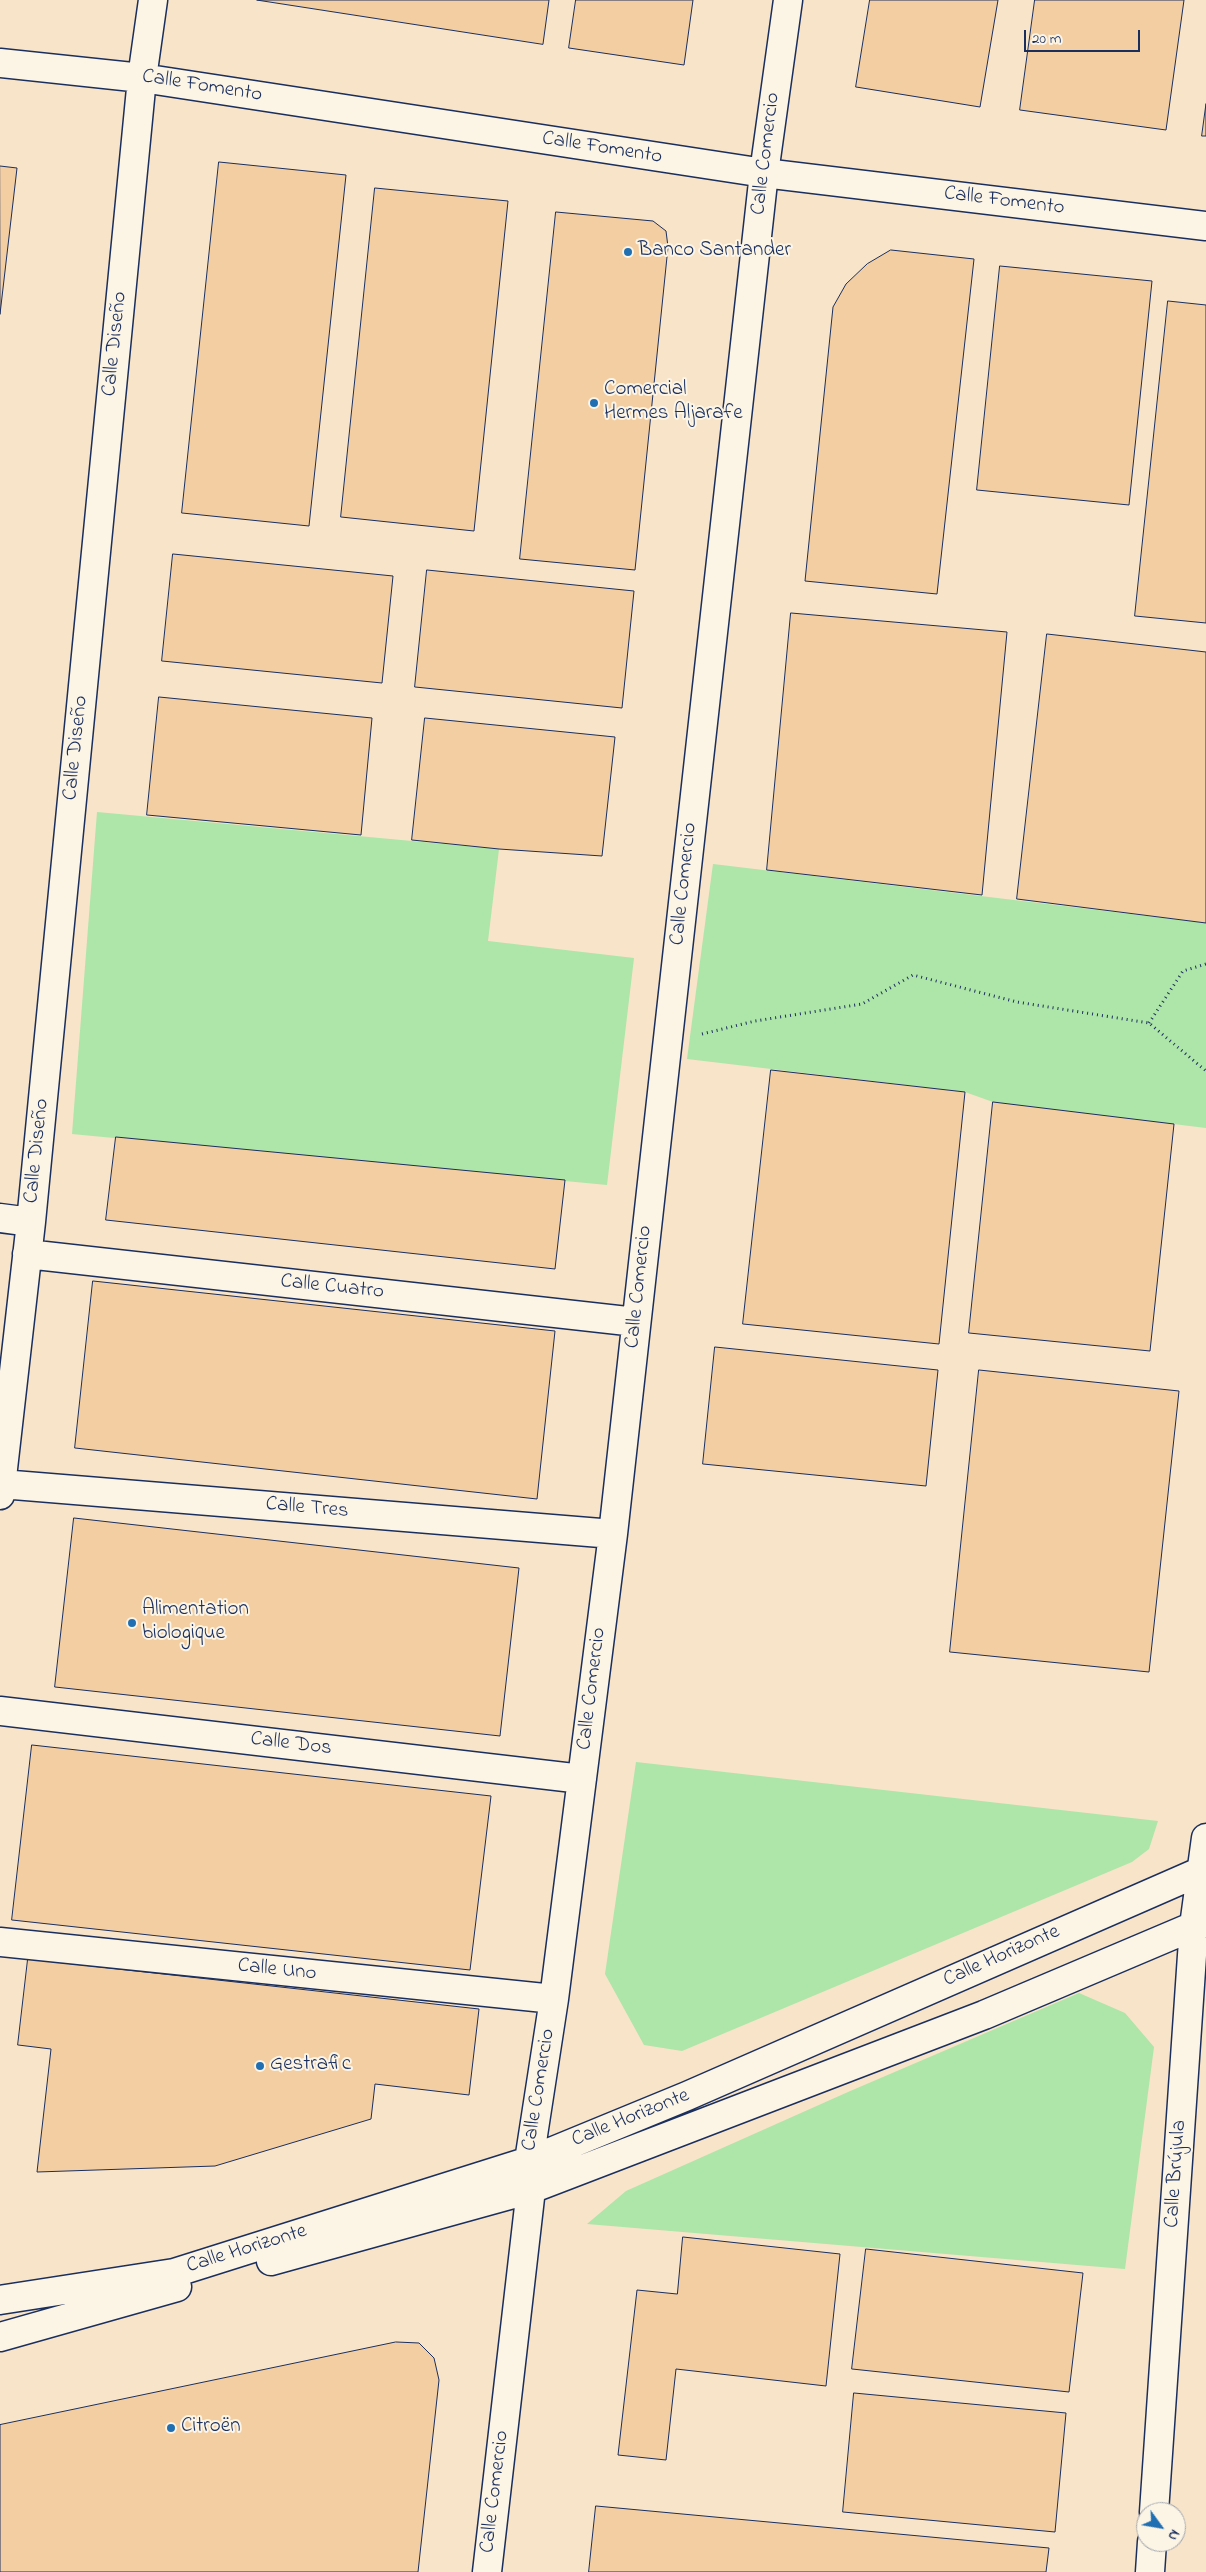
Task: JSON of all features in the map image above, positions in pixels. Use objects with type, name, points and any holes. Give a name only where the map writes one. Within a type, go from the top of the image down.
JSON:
[{"type":"street","name":"Calle Diseño","points":[[1,1489],[31,1222],[142,78],[153,0]]},
{"type":"street","name":"Calle Comercio","points":[[487,2572],[531,2189],[530,2161],[554,1999],[613,1534],[764,173],[788,0]]},
{"type":"street","name":"Calle Fomento","points":[[0,63],[142,78],[764,173],[1206,226]]},
{"type":"street","points":[[0,1218],[31,1222]]},
{"type":"street","name":"Calle Cuatro","points":[[27,1254],[636,1322]]},
{"type":"street","name":"Calle Tres","points":[[1,1489],[613,1534]]},
{"type":"street","name":"Calle Dos","points":[[0,1711],[582,1779]]},
{"type":"street","name":"Calle Brújula","points":[[1155,2502],[1206,1838]]},
{"type":"street","name":"Calle Horizonte","points":[[0,2300],[174,2273],[530,2161],[696,2092],[1204,1869]]},
{"type":"street","name":"Calle Horizonte","points":[[0,2336],[531,2189],[984,2015],[1200,1925]]},
{"type":"street","name":"Calle Uno","points":[[0,1942],[554,1999]]},
{"type":"street","points":[[1150,2572],[1151,2552]]},
{"type":"path","points":[[1148,1023],[1183,971],[1206,964]]},
{"type":"path","points":[[667,1042],[755,1021],[862,1004],[913,975],[1017,1002],[1148,1023],[1206,1071]]},
{"type":"shaded area","points":[[0,0],[1206,0],[1206,2572],[0,2572]]},
{"type":"green space","points":[[97,812],[499,849],[488,941],[634,958],[607,1185],[72,1134]]},
{"type":"green space","points":[[713,864],[1206,923],[1206,1128],[993,1102],[965,1092],[687,1059]]},
{"type":"green space","points":[[636,1762],[1158,1821],[1149,1849],[1132,1862],[682,2051],[644,2045],[605,1974]]},
{"type":"green space","points":[[1079,1993],[1125,2013],[1154,2047],[1125,2269],[587,2224],[626,2191],[848,2092]]},
{"type":"building","points":[[257,0],[549,0],[543,44]]},
{"type":"building","points":[[576,0],[693,0],[684,65],[569,48]]},
{"type":"building","points":[[870,0],[998,0],[980,107],[856,87]]},
{"type":"building","points":[[1035,0],[1184,0],[1166,130],[1020,110]]},
{"type":"building","points":[[1206,104],[1206,136],[1202,136]]},
{"type":"building","points":[[219,162],[346,175],[309,526],[182,513]]},
{"type":"building","points":[[0,166],[17,168],[0,314]]},
{"type":"building","points":[[375,188],[508,201],[474,531],[341,517]]},
{"type":"building","name":"Comercial Hermes Aljarafe","points":[[556,212],[653,221],[666,231],[668,247],[635,570],[520,559]]},
{"type":"building","points":[[891,250],[974,259],[937,594],[805,581],[833,307],[846,284],[867,264]]},
{"type":"building","points":[[1000,266],[1152,281],[1129,505],[977,490]]},
{"type":"building","points":[[1168,301],[1206,305],[1206,623],[1135,616]]},
{"type":"building","points":[[173,554],[393,576],[382,683],[162,661]]},
{"type":"building","points":[[427,570],[634,591],[622,708],[415,687]]},
{"type":"building","points":[[791,613],[1007,632],[982,895],[767,870]]},
{"type":"building","points":[[1047,634],[1206,652],[1206,923],[1017,899]]},
{"type":"building","points":[[159,697],[372,718],[361,835],[147,815]]},
{"type":"building","points":[[425,718],[615,737],[602,856],[499,849],[412,840]]},
{"type":"building","points":[[771,1070],[965,1092],[939,1344],[743,1324]]},
{"type":"building","points":[[993,1102],[1174,1124],[1150,1351],[969,1333]]},
{"type":"building","points":[[116,1137],[565,1180],[555,1269],[106,1220]]},
{"type":"building","points":[[93,1281],[555,1331],[537,1499],[75,1448]]},
{"type":"building","points":[[715,1347],[938,1370],[926,1486],[703,1464]]},
{"type":"building","points":[[979,1370],[1179,1391],[1149,1672],[950,1652]]},
{"type":"building","points":[[74,1518],[519,1568],[500,1736],[55,1687]]},
{"type":"building","points":[[32,1745],[491,1796],[470,1970],[12,1920]]},
{"type":"building","name":"Gestrafic","points":[[28,1959],[479,2009],[469,2095],[375,2084],[371,2119],[215,2166],[37,2172],[51,2049],[18,2045]]},
{"type":"building","points":[[683,2237],[840,2254],[826,2386],[676,2369],[666,2460],[618,2455],[637,2290],[677,2294]]},
{"type":"building","points":[[866,2249],[1083,2273],[1069,2392],[852,2369]]},
{"type":"building","points":[[396,2342],[419,2343],[434,2358],[439,2380],[418,2572],[0,2572],[0,2425]]},
{"type":"building","points":[[854,2393],[1066,2413],[1055,2532],[843,2512]]},
{"type":"building","points":[[596,2506],[1049,2548],[1046,2572],[589,2572]]},
{"type":"place","name":"Banco Santander","points":[[628,252]]},
{"type":"place","name":"Comercial Hermes Aljarafe","points":[[594,403]]},
{"type":"place","name":"Alimentation biologique","points":[[132,1623]]},
{"type":"place","name":"Gestrafic","points":[[260,2066]]},
{"type":"place","name":"Citroën","points":[[171,2428]]}]
